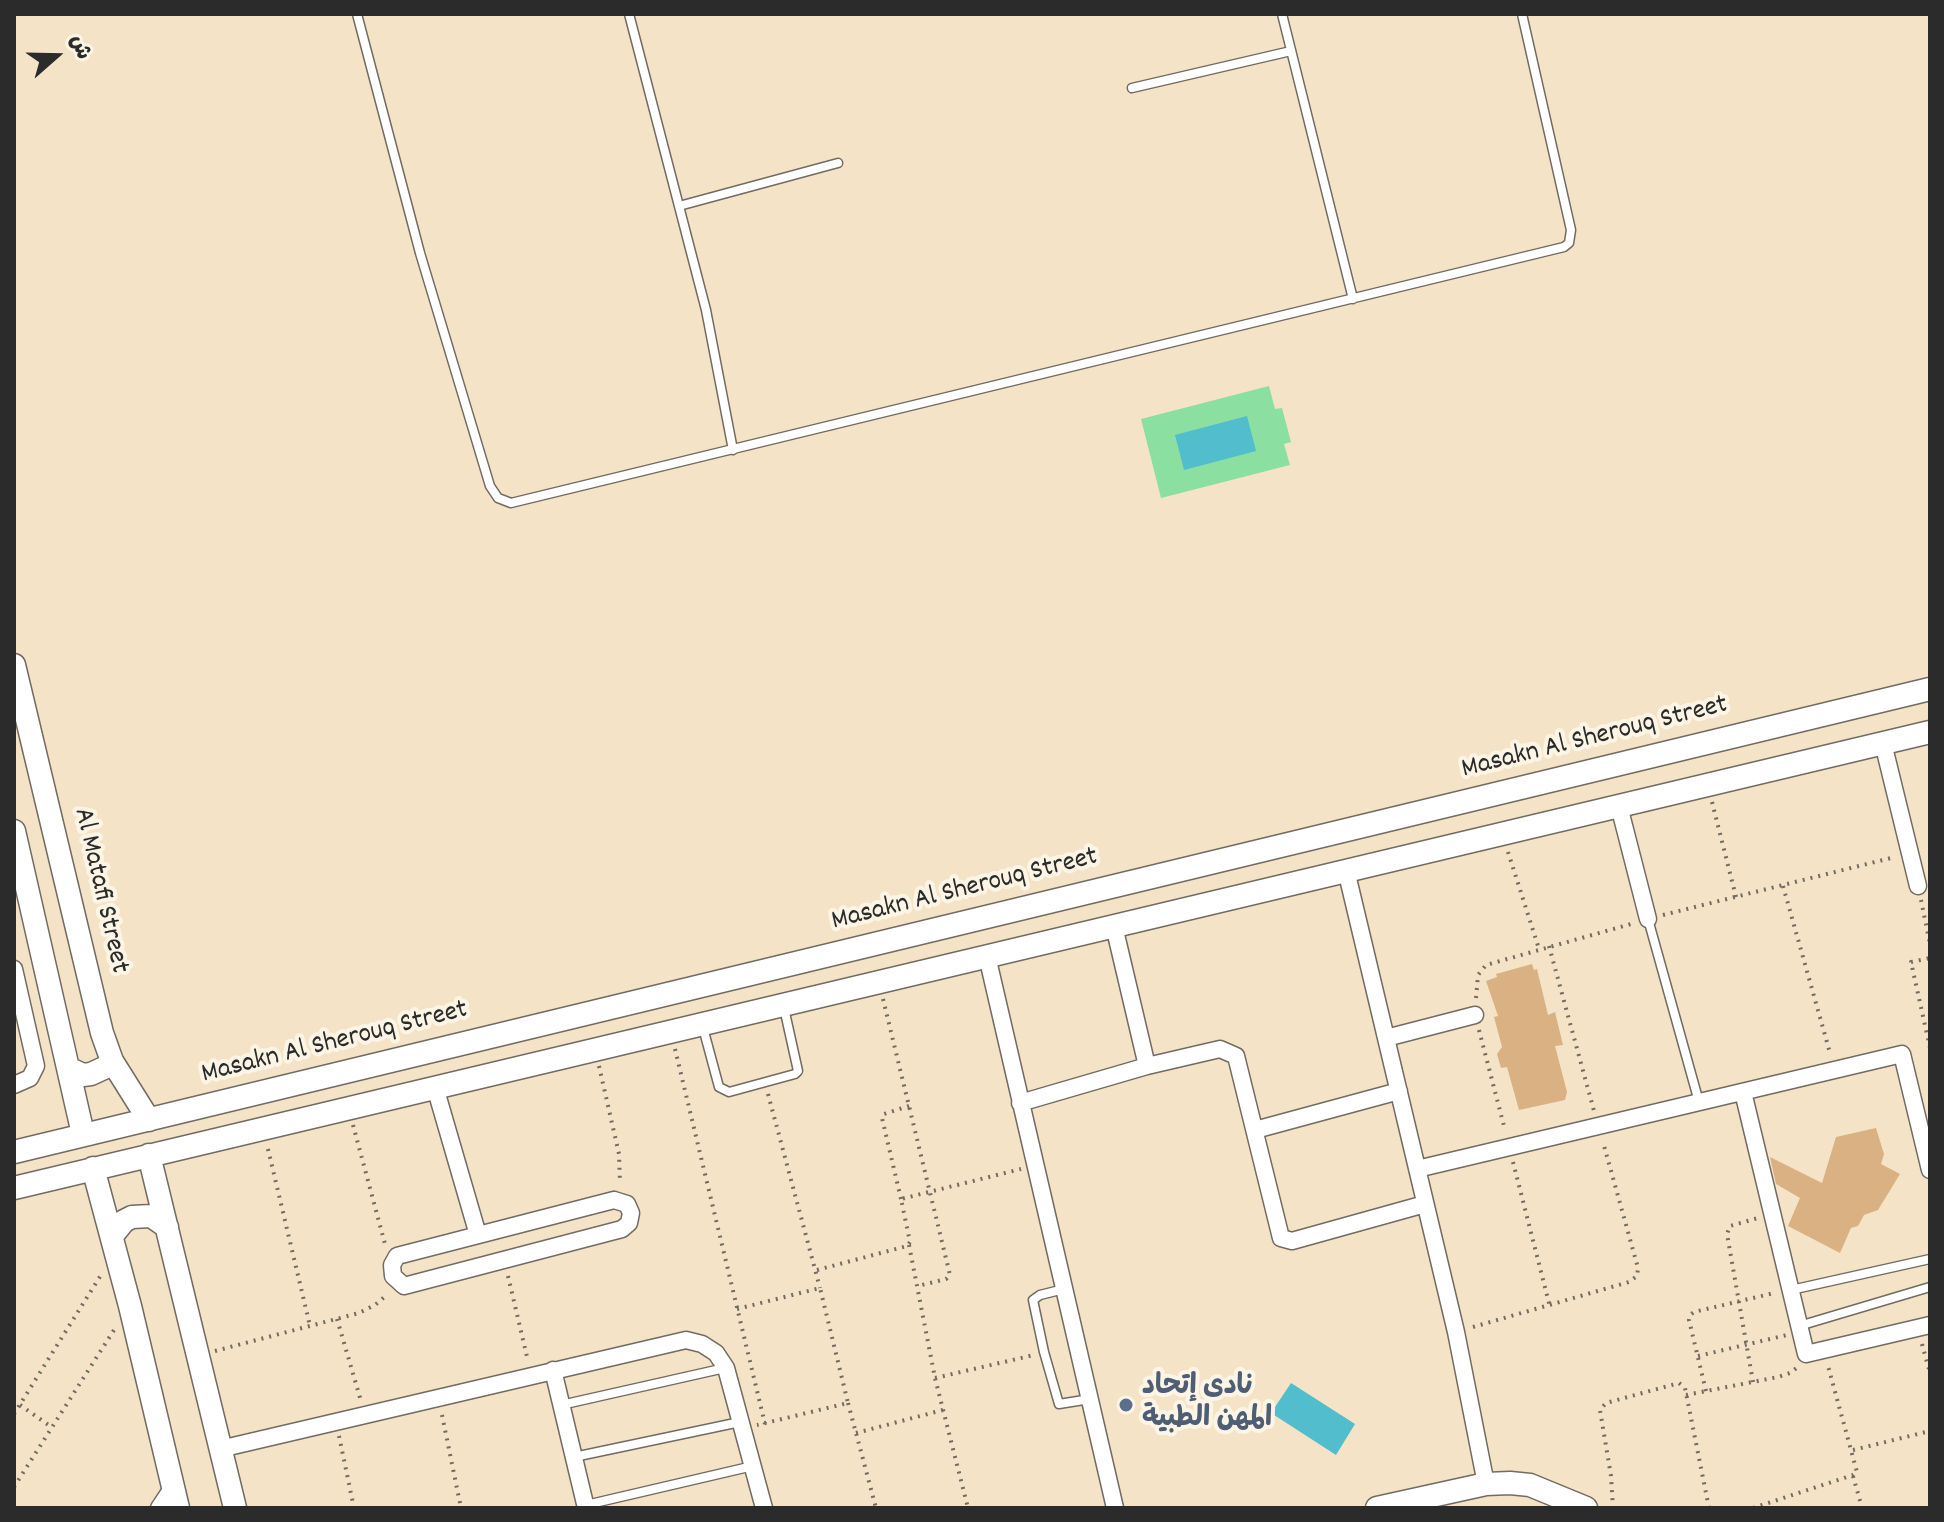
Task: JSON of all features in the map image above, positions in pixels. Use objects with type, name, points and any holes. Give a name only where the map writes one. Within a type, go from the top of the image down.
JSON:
[{"type":"street","name":"Al Matafi Street","points":[[14,665],[98,1017],[112,1061],[149,1120]]},
{"type":"street","name":"Masakn Al Sherouq Street","points":[[14,1152],[1930,689]]},
{"type":"street","points":[[14,1188],[1930,732]]},
{"type":"street","points":[[1883,743],[1910,854],[1924,884]]},
{"type":"street","points":[[1619,806],[1648,919]]},
{"type":"street","points":[[14,831],[83,1134]]},
{"type":"street","points":[[1265,849],[1262,870],[1273,887]]},
{"type":"street","points":[[1215,861],[1231,876],[1231,891],[1227,898]]},
{"type":"street","points":[[1346,870],[1456,1332],[1486,1484]]},
{"type":"street","points":[[1114,926],[1147,1066]]},
{"type":"street","points":[[987,956],[1115,1508]]},
{"type":"street","points":[[14,969],[36,1066],[30,1078],[14,1085]]},
{"type":"street","points":[[1386,1038],[1475,1015]]},
{"type":"street","points":[[1020,1103],[1147,1066],[1220,1049],[1236,1056],[1239,1064],[1278,1233],[1284,1240],[1292,1241],[1425,1204]]},
{"type":"street","points":[[1417,1169],[1902,1054],[1930,1170]]},
{"type":"street","points":[[68,1068],[83,1075],[91,1074],[112,1061]]},
{"type":"street","points":[[435,1087],[478,1235]]},
{"type":"street","points":[[1255,1130],[1399,1091]]},
{"type":"street","points":[[1743,1092],[1806,1354],[1924,1326]]},
{"type":"street","points":[[149,1155],[235,1508]]},
{"type":"street","points":[[93,1168],[130,1306],[175,1497],[159,1508]]},
{"type":"street","points":[[614,1200],[623,1201],[631,1213],[629,1223],[622,1229],[404,1286],[396,1280],[392,1271],[397,1256],[478,1235],[614,1200]]},
{"type":"street","points":[[113,1244],[124,1221],[132,1217],[151,1216],[167,1227]]},
{"type":"street","points":[[220,1449],[686,1340],[702,1344],[716,1353],[726,1368],[764,1508]]},
{"type":"street","points":[[553,1370],[586,1506]]},
{"type":"street","points":[[1377,1508],[1486,1484],[1530,1485],[1586,1508]]},
{"type":"lane","points":[[357,14],[420,253],[490,486],[498,498],[511,503],[1564,247],[1569,243],[1571,230],[1522,14]]},
{"type":"lane","points":[[629,14],[706,310],[733,450]]},
{"type":"lane","points":[[1282,14],[1353,299]]},
{"type":"lane","points":[[1132,88],[1291,51]]},
{"type":"lane","points":[[679,206],[838,163]]},
{"type":"lane","points":[[1648,919],[1699,1102]]},
{"type":"lane","points":[[702,1023],[721,1089],[729,1092],[795,1074],[799,1069],[783,1004]]},
{"type":"lane","points":[[1791,1290],[1930,1259]]},
{"type":"lane","points":[[1800,1329],[1930,1287]]},
{"type":"lane","points":[[1064,1289],[1033,1300],[1044,1352],[1059,1404],[1090,1399]]},
{"type":"lane","points":[[561,1405],[726,1368]]},
{"type":"lane","points":[[574,1457],[742,1425]]},
{"type":"lane","points":[[586,1506],[753,1466]]},
{"type":"path","points":[[1708,785],[1736,897]]},
{"type":"path","points":[[1503,833],[1539,949]]},
{"type":"path","points":[[1475,1015],[1478,975],[1486,965],[1648,919],[1910,854]]},
{"type":"path","points":[[1924,884],[1930,944]]},
{"type":"path","points":[[1783,886],[1835,1070]]},
{"type":"path","points":[[1930,958],[1911,962],[1930,1048]]},
{"type":"path","points":[[878,981],[950,1275],[946,1279],[918,1286]]},
{"type":"path","points":[[671,1031],[765,1424]]},
{"type":"path","points":[[595,1049],[619,1154],[623,1201]]},
{"type":"path","points":[[764,1082],[817,1270],[876,1508]]},
{"type":"path","points":[[909,1106],[884,1114],[882,1118],[901,1199],[935,1378],[968,1508]]},
{"type":"path","points":[[348,1107],[392,1271]]},
{"type":"path","points":[[263,1127],[310,1326]]},
{"type":"path","points":[[901,1199],[1035,1166]]},
{"type":"path","points":[[1753,1382],[1727,1229],[1772,1213]]},
{"type":"path","points":[[14,1414],[113,1244]]},
{"type":"path","points":[[817,1270],[909,1245]]},
{"type":"path","points":[[504,1260],[531,1375]]},
{"type":"path","points":[[1456,1332],[1629,1282],[1637,1276],[1638,1268]]},
{"type":"path","points":[[198,1356],[337,1319],[375,1305],[404,1286]]},
{"type":"path","points":[[737,1309],[820,1288]]},
{"type":"path","points":[[1706,1391],[1690,1315],[1791,1290]]},
{"type":"path","points":[[14,1487],[16,1477],[130,1306]]},
{"type":"path","points":[[337,1319],[366,1415]]},
{"type":"path","points":[[1924,1326],[1930,1373]]},
{"type":"path","points":[[1697,1357],[1800,1329]]},
{"type":"path","points":[[1753,1508],[1853,1475],[1858,1470],[1823,1350]]},
{"type":"path","points":[[935,1378],[1044,1352]]},
{"type":"path","points":[[1686,1395],[1790,1373],[1806,1354]]},
{"type":"path","points":[[1613,1508],[1600,1410],[1606,1403],[1679,1383],[1683,1384],[1686,1395],[1709,1508]]},
{"type":"path","points":[[438,1397],[461,1508]]},
{"type":"path","points":[[742,1425],[765,1424],[848,1403]]},
{"type":"path","points":[[20,1405],[50,1426]]},
{"type":"path","points":[[856,1433],[943,1410]]},
{"type":"path","points":[[336,1422],[354,1508]]},
{"type":"path","points":[[1853,1450],[1930,1431]]},
{"type":"path","points":[[1853,1475],[1862,1508]]},
{"type":"green space","points":[[1269,386],[1275,409],[1282,408],[1291,442],[1284,444],[1290,465],[1161,498],[1141,419]]},
{"type":"water","points":[[1247,416],[1256,451],[1184,470],[1175,435]]},
{"type":"water","points":[[1291,1383],[1355,1424],[1336,1455],[1271,1413]]},
{"type":"building","points":[[1532,964],[1534,970],[1537,969],[1548,1015],[1555,1012],[1563,1045],[1555,1046],[1567,1092],[1565,1100],[1519,1110],[1507,1067],[1501,1068],[1497,1054],[1502,1047],[1494,1017],[1498,1016],[1486,981],[1497,977],[1496,974]]},
{"type":"building","points":[[1876,1128],[1884,1154],[1881,1164],[1900,1174],[1878,1210],[1864,1215],[1858,1226],[1851,1228],[1840,1253],[1788,1226],[1800,1198],[1776,1184],[1770,1157],[1822,1183],[1836,1137]]},
{"type":"place","name":"نادى إتحاد المهن الطبية","points":[[1126,1405]]}]
